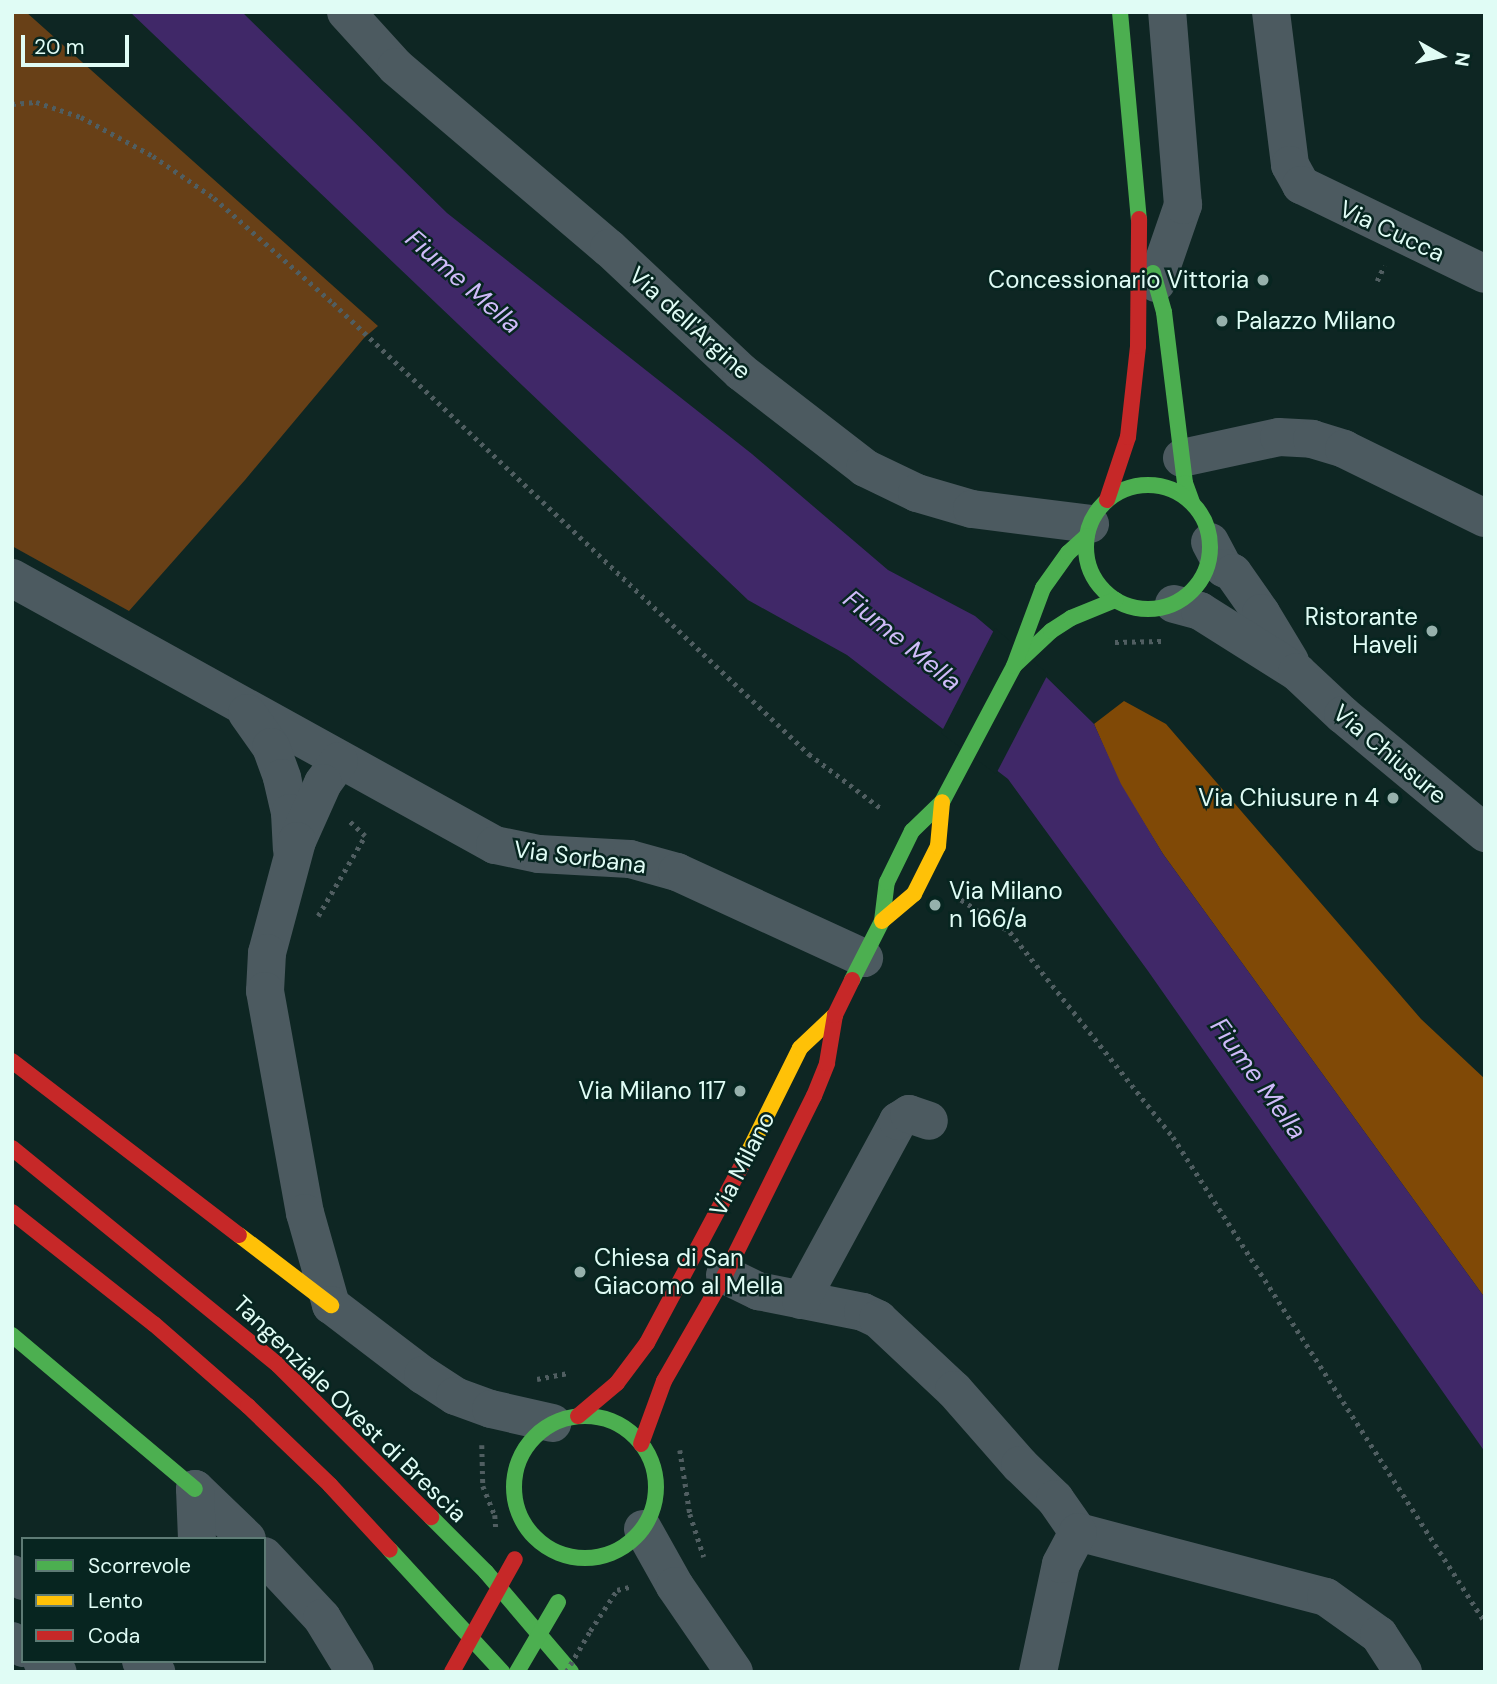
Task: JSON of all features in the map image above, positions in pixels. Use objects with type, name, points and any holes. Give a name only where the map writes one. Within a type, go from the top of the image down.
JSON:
[{"type":"main road","points":[[1119,12],[1139,216],[1138,346],[1131,419],[1122,458],[1095,520],[1086,554],[1091,572],[1101,588],[1115,600],[1134,608],[1155,610],[1173,621],[1202,579],[1209,561],[1210,542],[1205,521],[1192,502],[1182,458],[1164,312],[1139,216]]},
{"type":"main road","points":[[1095,520],[1132,488],[1159,486],[1192,502]]},
{"type":"main road","name":"Via Milano","points":[[642,1444],[664,1381],[725,1275],[814,1096],[827,1063],[835,1015],[882,921],[887,882],[912,831],[942,802],[1014,666],[1033,608],[1043,588],[1095,520]]},
{"type":"main road","name":"Via Milano","points":[[1014,666],[1051,631],[1071,618],[1115,600]]},
{"type":"main road","name":"Via Milano","points":[[882,921],[914,894],[938,846],[942,802]]},
{"type":"main road","name":"Via Milano","points":[[643,1529],[620,1549],[591,1558],[572,1558],[553,1552],[526,1527],[516,1505],[514,1481],[520,1458],[533,1438],[565,1420],[617,1382],[647,1343],[753,1145],[800,1048],[835,1015]]},
{"type":"main road","points":[[12,1061],[331,1305]]},
{"type":"main road","name":"Tangenziale Ovest di Brescia","points":[[12,1148],[164,1268],[278,1365],[486,1572],[568,1672]]},
{"type":"main road","points":[[12,1212],[154,1324],[248,1406],[330,1485],[502,1672]]},
{"type":"main road","points":[[12,1335],[195,1489]]},
{"type":"main road","points":[[565,1420],[613,1422],[629,1430],[642,1444],[650,1460],[656,1486],[651,1513],[643,1529]]},
{"type":"main road","points":[[452,1672],[515,1559],[526,1527]]},
{"type":"main road","name":"Via Milano","points":[[517,1672],[558,1602],[591,1558]]},
{"type":"street","points":[[1156,283],[1183,205],[1167,12]]},
{"type":"street","name":"Via Cucca","points":[[1271,12],[1290,165],[1301,185],[1485,274]]},
{"type":"street","name":"Via dell'Argine","points":[[348,13],[396,67],[609,248],[741,372],[864,468],[916,493],[972,509],[1095,520]]},
{"type":"street","points":[[1182,458],[1279,437],[1312,439],[1344,449],[1485,518]]},
{"type":"street","name":"Via Chiusure","points":[[1210,542],[1224,568],[1233,573],[1261,613],[1297,672]]},
{"type":"street","name":"Via Sorbana","points":[[12,578],[244,709],[331,772],[495,845],[539,854],[630,859],[677,872],[864,958]]},
{"type":"street","name":"Via Chiusure","points":[[1173,621],[1200,611],[1297,672],[1343,715],[1485,833]]},
{"type":"street","points":[[244,709],[271,747],[282,778],[290,813],[292,858]]},
{"type":"street","points":[[331,772],[297,841],[267,953],[265,991],[305,1213],[331,1305],[447,1391],[482,1406],[565,1420]]},
{"type":"street","points":[[801,1300],[898,1121],[909,1114],[929,1121]]},
{"type":"street","points":[[725,1275],[758,1291],[863,1312],[878,1319],[954,1390],[1020,1465],[1055,1499],[1078,1532],[1326,1597],[1379,1635],[1403,1672]]},
{"type":"street","points":[[195,1489],[197,1537]]},
{"type":"street","points":[[195,1489],[245,1537]]},
{"type":"street","points":[[643,1529],[675,1586],[734,1672]]},
{"type":"street","points":[[1038,1672],[1061,1564],[1078,1532]]},
{"type":"street","points":[[266,1560],[282,1591],[322,1618],[355,1672]]},
{"type":"path","points":[[12,104],[36,102],[81,117],[153,156],[214,198],[334,303],[809,754],[912,831]]},
{"type":"path","points":[[1105,641],[1143,643],[1173,621]]},
{"type":"path","points":[[317,917],[365,836],[338,810],[331,772]]},
{"type":"path","points":[[950,890],[959,900],[1010,932],[1173,1137],[1485,1622]]},
{"type":"path","points":[[528,1380],[556,1377],[580,1369]]},
{"type":"path","points":[[483,1439],[481,1470],[483,1486],[495,1515],[494,1538]]},
{"type":"path","points":[[568,1672],[590,1631],[617,1590],[629,1586],[645,1587],[654,1597],[708,1569],[690,1514],[679,1442]]},
{"type":"shaded area","points":[[12,12],[26,12],[378,326],[364,338],[245,480],[129,611],[12,546]]},
{"type":"shaded area","points":[[1124,701],[1166,724],[1421,1019],[1485,1079],[1485,1298],[1163,854],[1120,784],[1094,724]]},
{"type":"water","name":"Fiume Mella","points":[[130,12],[242,12],[447,213],[752,454],[888,570],[975,616],[1041,672],[1094,724],[1121,784],[1163,854],[1485,1298],[1485,1452],[1148,971],[1008,779],[847,655],[748,600]]},
{"type":"pier","points":[[995,628],[1048,674],[996,774],[941,733]]},
{"type":"traffic: fast","points":[[1120,12],[1139,219]]},
{"type":"traffic: fast","points":[[1153,273],[1164,312],[1185,483],[1192,502]]},
{"type":"traffic: fast","points":[[1148,485],[1172,490],[1192,503],[1205,523],[1210,547],[1205,571],[1192,591],[1172,604],[1148,609],[1124,604],[1104,591],[1091,571],[1086,547],[1091,523],[1104,503],[1124,490],[1148,485]]},
{"type":"traffic: fast","points":[[852,980],[882,921],[887,882],[912,831],[942,802],[1014,666],[1043,588],[1068,553],[1087,536]]},
{"type":"traffic: fast","points":[[1016,664],[1051,631],[1071,618],[1115,600]]},
{"type":"traffic: fast","points":[[12,1335],[195,1489]]},
{"type":"traffic: fast","points":[[585,1416],[612,1421],[635,1437],[651,1460],[656,1487],[651,1514],[635,1537],[612,1553],[585,1558],[558,1553],[535,1537],[519,1514],[514,1487],[519,1460],[535,1437],[558,1421],[585,1416]]},
{"type":"traffic: fast","points":[[431,1517],[486,1572],[571,1672]]},
{"type":"traffic: fast","points":[[390,1550],[502,1672]]},
{"type":"traffic: fast","points":[[517,1672],[558,1602]]},
{"type":"traffic: slow","points":[[882,921],[914,894],[938,846],[942,802]]},
{"type":"traffic: slow","points":[[743,1163],[800,1048],[835,1015]]},
{"type":"traffic: slow","points":[[239,1235],[331,1305]]},
{"type":"traffic: jam","points":[[1107,500],[1128,437],[1138,346],[1139,219]]},
{"type":"traffic: jam","points":[[641,1444],[664,1381],[725,1275],[814,1096],[827,1063],[835,1015],[852,980]]},
{"type":"traffic: jam","points":[[12,1061],[239,1235]]},
{"type":"traffic: jam","points":[[12,1148],[278,1365],[431,1517]]},
{"type":"traffic: jam","points":[[578,1416],[617,1383],[647,1343],[743,1163]]},
{"type":"traffic: jam","points":[[12,1212],[154,1324],[248,1406],[330,1485],[390,1550]]},
{"type":"traffic: jam","points":[[452,1672],[515,1559]]},
{"type":"place","name":"Concessionario Vittoria","points":[[1263,280]]},
{"type":"place","name":"Palazzo Milano","points":[[1222,321]]},
{"type":"place","name":"Ristorante Haveli","points":[[1432,631]]},
{"type":"place","name":"Via Chiusure n 4","points":[[1393,798]]},
{"type":"place","name":"Via Milano n 166/a","points":[[935,905]]},
{"type":"place","name":"Via Milano 117","points":[[740,1091]]},
{"type":"place","name":"Chiesa di San Giacomo al Mella","points":[[580,1272]]}]
